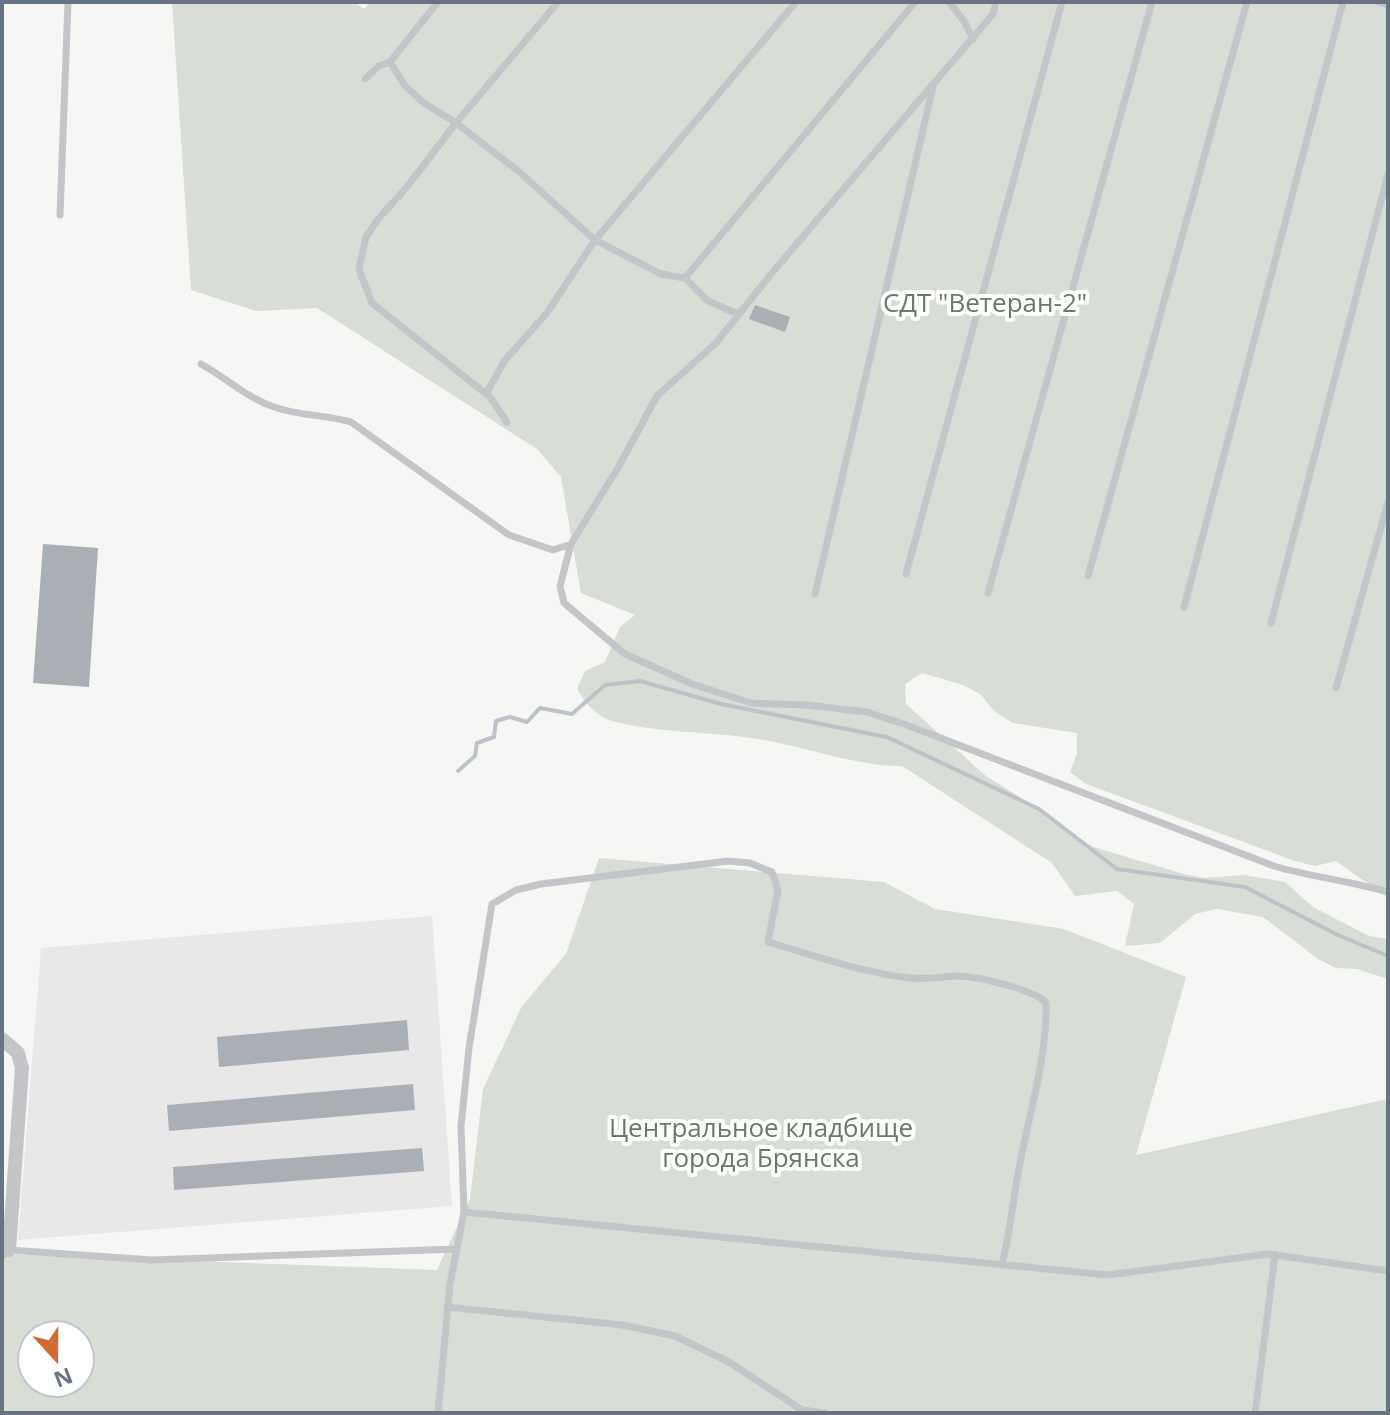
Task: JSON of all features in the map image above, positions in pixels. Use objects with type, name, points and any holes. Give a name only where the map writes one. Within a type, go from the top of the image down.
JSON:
[{"type":"street","points":[[2,1039],[18,1053],[22,1068],[5,1253]]},
{"type":"lane","points":[[60,215],[68,2]]},
{"type":"lane","points":[[365,79],[379,66],[390,62],[438,2]]},
{"type":"lane","points":[[507,422],[486,394],[372,303],[359,269],[366,237],[379,218],[558,2]]},
{"type":"lane","points":[[486,394],[505,360],[547,313],[595,240],[796,2]]},
{"type":"lane","points":[[685,278],[915,2]]},
{"type":"lane","points":[[949,2],[973,39]]},
{"type":"lane","points":[[996,2],[993,14],[973,39],[716,343],[657,396],[571,544],[560,586],[564,603],[625,654],[692,684],[751,703],[867,712],[988,754],[1274,866],[1388,892]]},
{"type":"lane","points":[[906,574],[1062,2]]},
{"type":"lane","points":[[988,593],[1152,2]]},
{"type":"lane","points":[[1088,576],[1247,2]]},
{"type":"lane","points":[[1184,607],[1343,2]]},
{"type":"lane","points":[[1378,2],[1388,5]]},
{"type":"lane","points":[[390,62],[405,86],[424,103],[456,123],[517,170],[595,240],[661,274],[685,278],[708,301],[738,314]]},
{"type":"lane","points":[[815,594],[933,85]]},
{"type":"lane","points":[[1271,623],[1388,174]]},
{"type":"lane","points":[[201,364],[244,395],[279,409],[351,422],[509,535],[553,550],[571,544]]},
{"type":"lane","points":[[1336,688],[1388,502]]},
{"type":"lane","points":[[438,1413],[447,1307],[464,1212],[461,1126],[469,1048],[492,904],[516,890],[541,884],[728,861],[750,863],[772,872],[778,890],[768,942],[861,969],[913,978],[963,976],[1042,997],[1046,1003],[1034,1104],[1002,1265]]},
{"type":"lane","points":[[464,1212],[1108,1275],[1275,1254],[1388,1271]]},
{"type":"lane","points":[[5,1253],[152,1260],[457,1249]]},
{"type":"lane","points":[[1255,1413],[1275,1254]]},
{"type":"lane","points":[[447,1307],[623,1325],[675,1336],[729,1362],[802,1410],[824,1413]]},
{"type":"shaded area","points":[[432,916],[452,1206],[18,1240],[41,948]]},
{"type":"green space","name":"СДТ \"Ветеран-2\"","points":[[172,2],[354,2],[364,9],[370,2],[1388,2],[1388,898],[1336,861],[1315,866],[1295,861],[1086,784],[1070,772],[1077,754],[1077,733],[1013,723],[994,711],[980,694],[963,685],[922,673],[905,684],[906,704],[986,776],[1090,846],[1205,878],[1244,875],[1285,882],[1313,907],[1369,936],[1388,939],[1388,979],[1357,969],[1336,968],[1318,959],[1263,917],[1217,909],[1195,914],[1160,943],[1125,946],[1134,904],[1117,891],[1075,896],[1052,863],[902,766],[867,763],[745,737],[631,725],[606,719],[596,712],[577,689],[585,671],[605,662],[620,627],[635,615],[581,593],[561,477],[537,449],[317,308],[256,311],[191,290]]},
{"type":"green space","name":"Центральное кладбище города Брянска","points":[[599,858],[884,882],[935,909],[1064,929],[1186,977],[1136,1155],[1387,1099],[1388,1413],[2,1413],[2,1254],[437,1270],[470,1199],[483,1089],[522,1006],[566,954]]},
{"type":"building","points":[[755,305],[790,317],[785,332],[749,319]]},
{"type":"building","points":[[43,544],[98,548],[89,687],[33,683]]},
{"type":"building","points":[[407,1020],[409,1050],[219,1067],[217,1037]]},
{"type":"building","points":[[413,1084],[415,1110],[169,1131],[167,1105]]},
{"type":"building","points":[[422,1148],[424,1171],[174,1190],[173,1167]]},
{"type":"waterway","points":[[458,771],[475,756],[477,743],[494,737],[496,721],[510,717],[527,722],[540,708],[572,714],[605,685],[640,681],[721,704],[887,737],[1039,809],[1117,869],[1245,887],[1338,935],[1388,956]]}]
